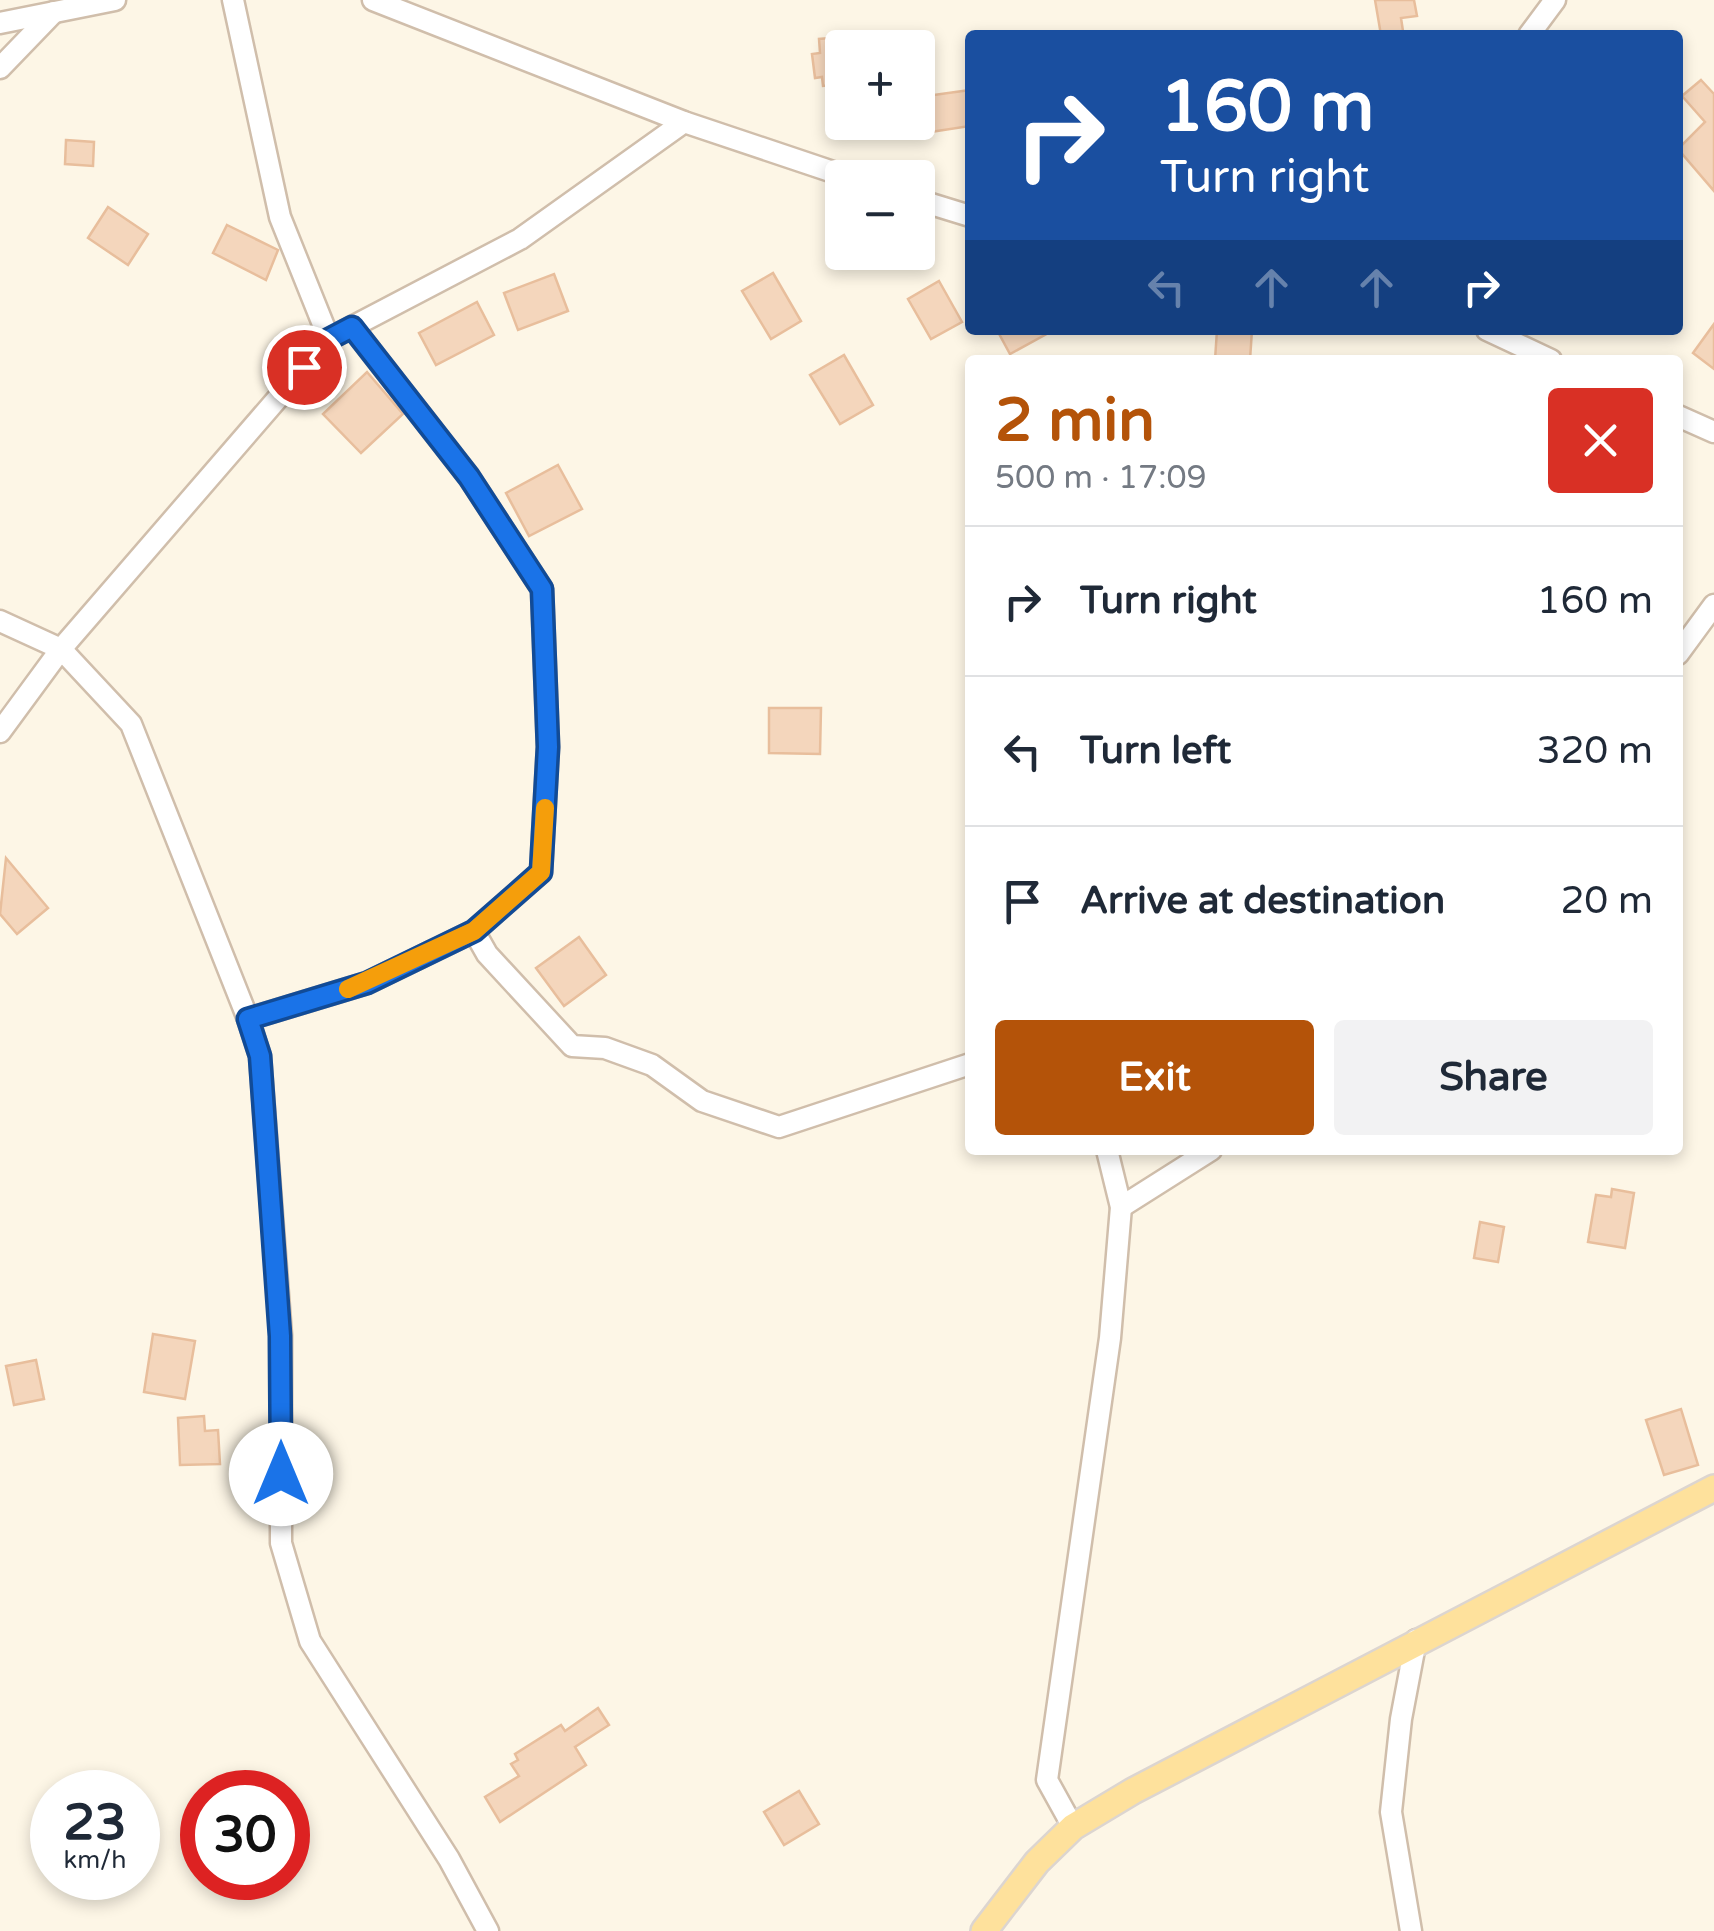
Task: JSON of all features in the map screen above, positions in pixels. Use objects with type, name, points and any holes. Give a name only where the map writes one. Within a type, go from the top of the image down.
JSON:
[{"type":"main road","points":[[984,1931],[1037,1862],[1073,1827],[1133,1790],[1714,1488]]},
{"type":"street","points":[[0,23],[115,0]]},
{"type":"street","points":[[234,0],[280,217],[329,339]]},
{"type":"street","points":[[373,0],[684,122],[825,169]]},
{"type":"street","points":[[1532,30],[1555,0]]},
{"type":"street","points":[[0,68],[54,12]]},
{"type":"street","points":[[0,732],[61,649],[329,339],[520,239],[684,122]]},
{"type":"street","points":[[935,205],[965,214]]},
{"type":"street","points":[[248,1019],[367,983],[474,931],[541,872],[548,747],[542,589],[469,477],[352,327]]},
{"type":"street","points":[[1498,335],[1540,355]]},
{"type":"street","points":[[1683,418],[1714,432]]},
{"type":"street","points":[[1683,647],[1714,605]]},
{"type":"street","points":[[0,621],[61,649],[130,724],[248,1019],[260,1056],[280,1336],[281,1543],[310,1641],[448,1860],[488,1931]]},
{"type":"street","points":[[474,931],[487,954],[572,1046],[605,1048],[652,1065],[702,1100],[780,1127],[965,1066]]},
{"type":"street","points":[[1073,1827],[1047,1780],[1085,1538],[1121,1207],[1108,1155]]},
{"type":"street","points":[[1121,1207],[1203,1155]]},
{"type":"street","points":[[1411,1931],[1391,1812],[1400,1719],[1416,1640]]},
{"type":"building","points":[[1375,0],[1414,0],[1417,16],[1401,18],[1403,30],[1380,30]]},
{"type":"building","points":[[825,38],[825,86],[822,77],[815,78],[812,54],[820,53],[819,39]]},
{"type":"building","points":[[1701,80],[1714,94],[1714,191],[1683,155],[1683,144],[1705,122],[1683,95]]},
{"type":"building","points":[[965,91],[965,127],[935,131],[935,95]]},
{"type":"building","points":[[66,140],[94,142],[93,166],[65,164]]},
{"type":"building","points":[[108,207],[148,234],[128,265],[88,238]]},
{"type":"building","points":[[227,225],[278,250],[266,280],[213,253]]},
{"type":"building","points":[[773,273],[801,321],[771,339],[742,291]]},
{"type":"building","points":[[554,274],[568,311],[518,330],[504,293]]},
{"type":"building","points":[[939,281],[962,322],[931,339],[908,299]]},
{"type":"building","points":[[477,302],[494,335],[436,365],[419,333]]},
{"type":"building","points":[[1714,324],[1714,369],[1693,353]]},
{"type":"building","points":[[1000,335],[1045,335],[1010,354]]},
{"type":"building","points":[[1217,335],[1252,335],[1250,355],[1215,355]]},
{"type":"building","points":[[844,355],[873,405],[840,424],[810,375]]},
{"type":"building","points":[[367,372],[403,414],[361,453],[323,414]]},
{"type":"building","points":[[558,465],[582,509],[529,536],[506,493]]},
{"type":"building","points":[[769,708],[821,708],[820,754],[769,753]]},
{"type":"building","points":[[6,858],[48,908],[17,934],[0,914]]},
{"type":"building","points":[[579,937],[606,975],[564,1006],[536,968]]},
{"type":"building","points":[[1612,1189],[1634,1193],[1625,1248],[1588,1242],[1596,1195],[1611,1197]]},
{"type":"building","points":[[1480,1222],[1504,1227],[1498,1262],[1474,1258]]},
{"type":"building","points":[[153,1334],[195,1341],[185,1399],[144,1392]]},
{"type":"building","points":[[36,1360],[44,1399],[14,1405],[6,1366]]},
{"type":"building","points":[[1681,1409],[1698,1465],[1664,1475],[1646,1420]]},
{"type":"building","points":[[204,1416],[205,1431],[218,1430],[220,1464],[180,1465],[178,1418]]},
{"type":"building","points":[[598,1708],[609,1725],[575,1747],[586,1765],[500,1822],[485,1797],[519,1776],[511,1764],[518,1760],[515,1754],[561,1725],[565,1731]]},
{"type":"building","points":[[799,1791],[819,1824],[784,1845],[764,1812]]},
{"type":"slow traffic","points":[[348,989],[474,931],[541,872],[545,808]]},
{"type":"route","points":[[281,1474],[280,1336],[260,1056],[248,1019],[367,983],[474,931],[541,872],[548,747],[542,589],[469,477],[352,327],[329,339],[304,367]]}]
